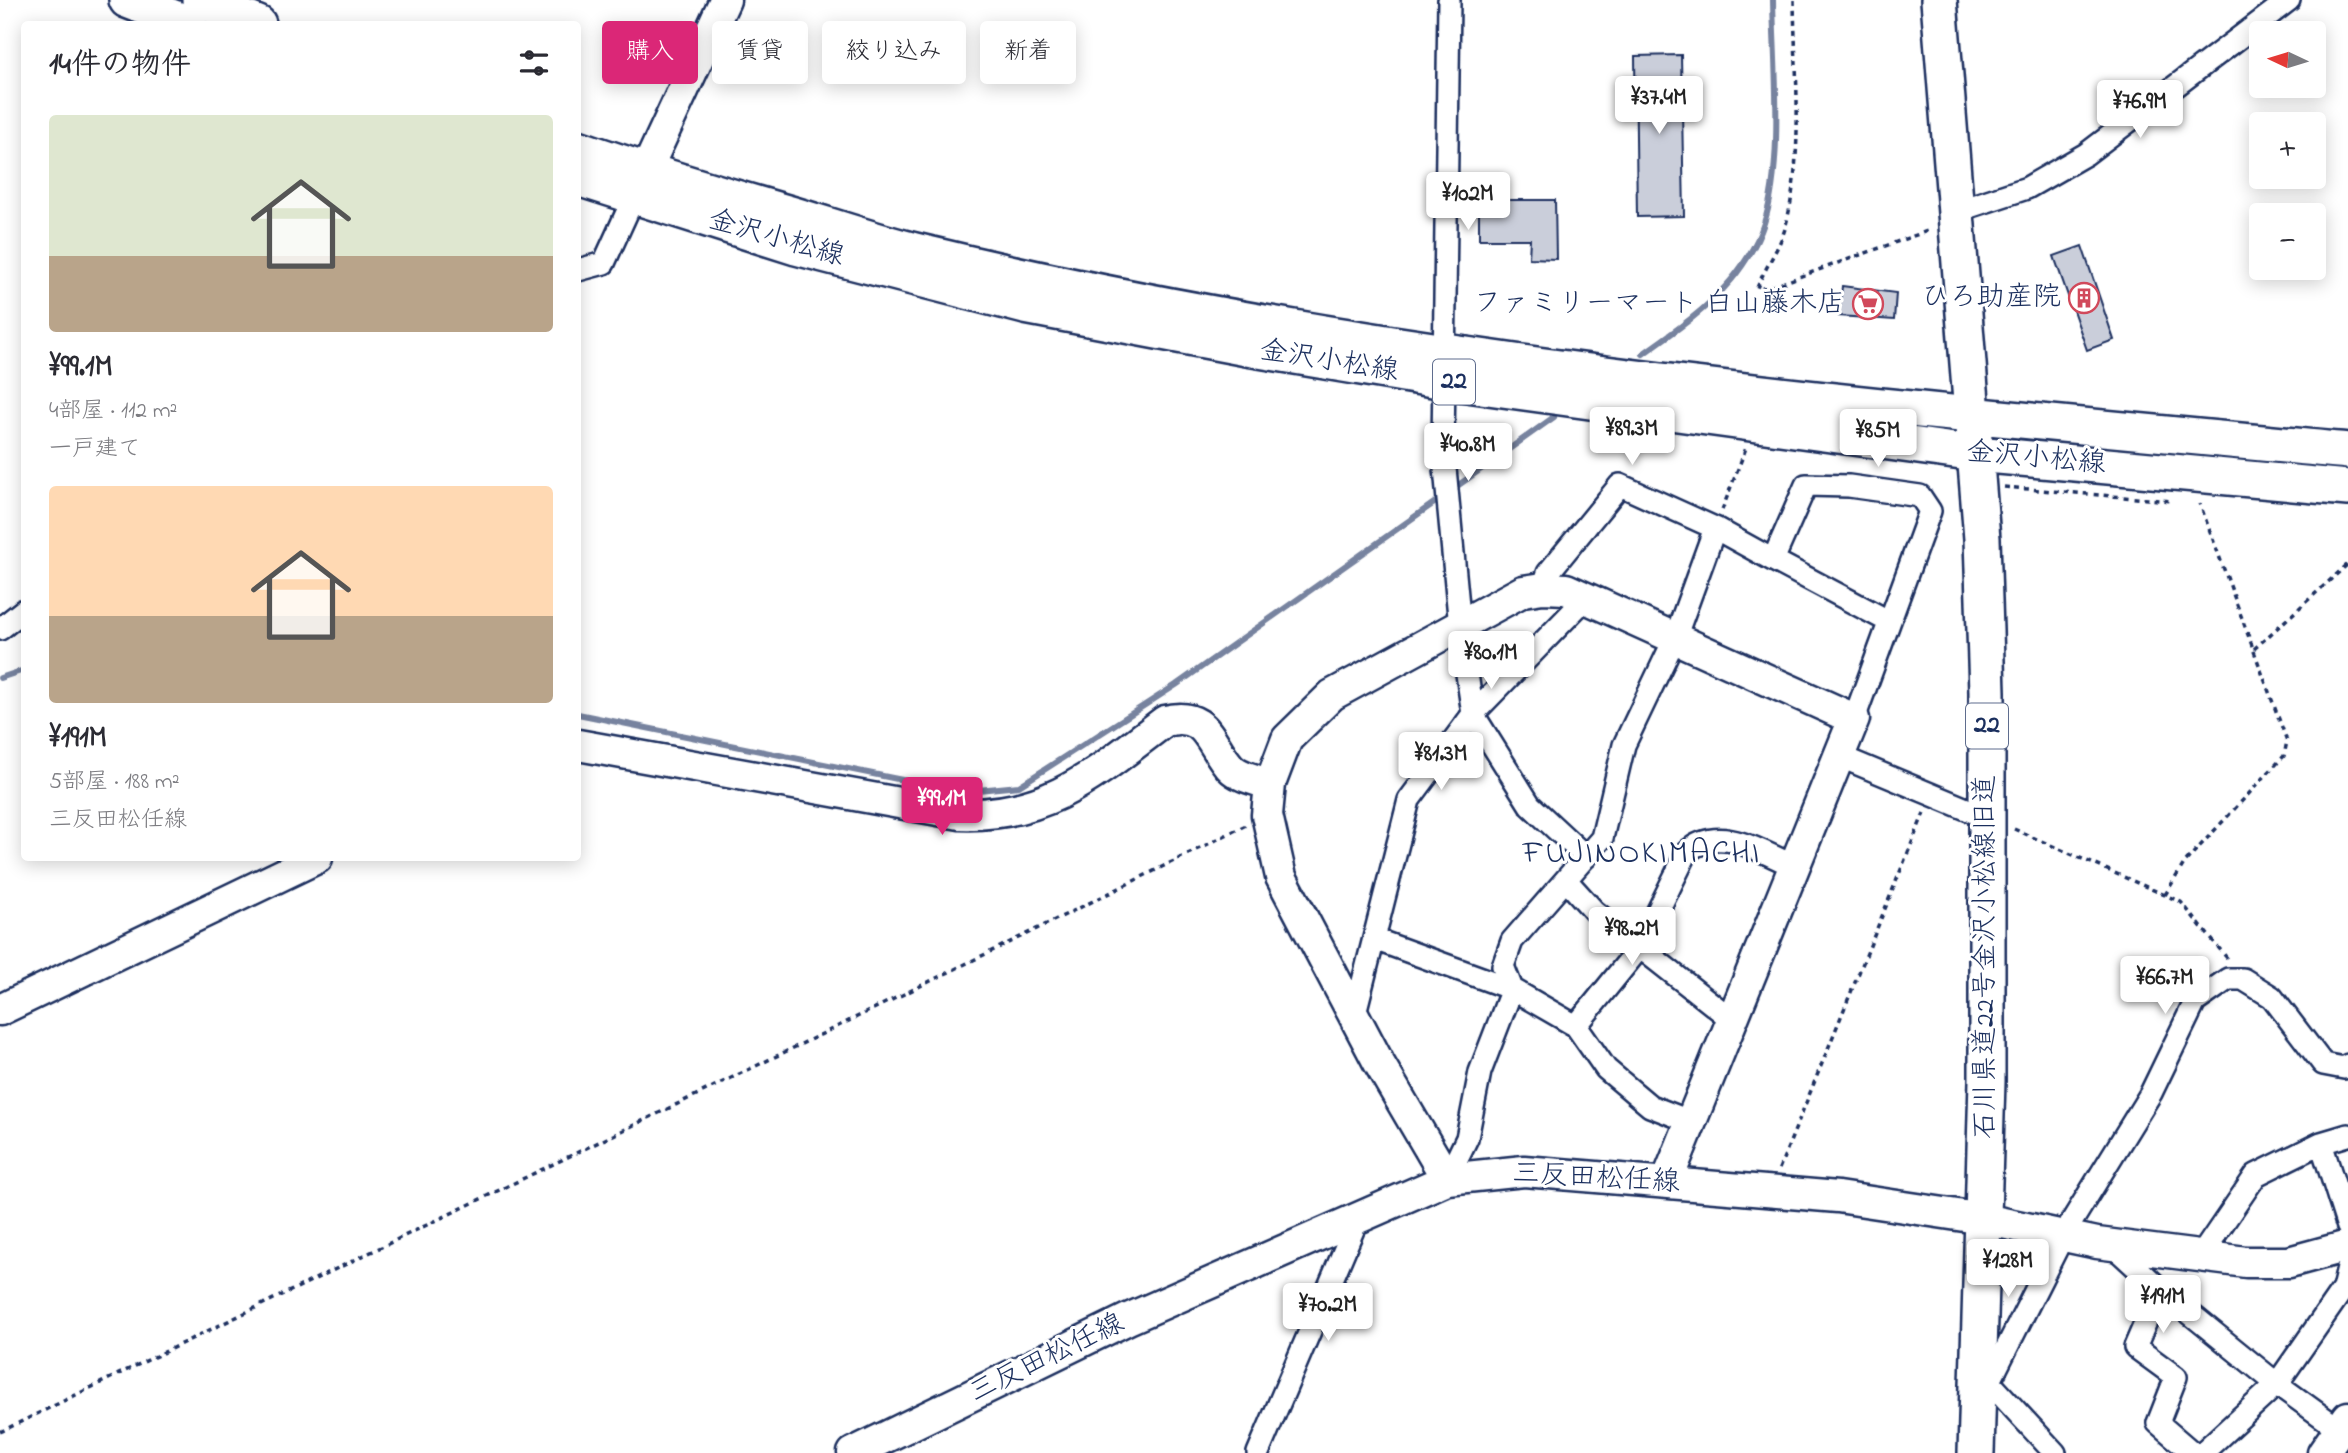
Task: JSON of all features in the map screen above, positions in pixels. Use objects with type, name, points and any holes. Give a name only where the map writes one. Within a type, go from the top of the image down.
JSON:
[{"type":"main road","points":[[127,0],[180,21]]},
{"type":"main road","points":[[200,0],[251,21]]},
{"type":"main road","name":"石川県道22号金沢小松線旧道","points":[[1939,0],[1954,216],[1977,469],[1987,678],[1984,1377],[1976,1453]]},
{"type":"main road","name":"金沢小松線","points":[[581,150],[640,184],[796,247],[1025,306],[1446,366],[1977,469],[2348,488]]},
{"type":"main road","name":"金沢小松線","points":[[581,178],[640,184]]},
{"type":"main road","name":"金沢小松線","points":[[1446,366],[2348,451]]},
{"type":"street","points":[[581,269],[604,263],[725,0]]},
{"type":"street","points":[[1449,0],[1445,465],[1460,627],[1473,714],[1530,805],[1586,857]]},
{"type":"street","points":[[1954,216],[2026,188],[2086,154],[2289,0]]},
{"type":"street","points":[[1543,588],[1548,573],[1620,485],[1715,528],[1888,621]]},
{"type":"street","points":[[1667,1181],[1689,1121],[1854,719],[1930,511],[1920,496],[1849,486],[1806,485],[1773,560]]},
{"type":"street","points":[[1447,1179],[1467,1138],[1480,1072],[1512,989],[1503,966],[1512,942],[1602,838],[1624,745],[1675,638],[1715,528]]},
{"type":"street","points":[[1447,1179],[1354,1017],[1281,877],[1266,815],[1270,784],[1287,739],[1332,695],[1523,591],[1543,588],[1566,589],[1854,719]]},
{"type":"street","points":[[1354,1017],[1409,800],[1473,714],[1586,598]]},
{"type":"street","points":[[0,629],[21,612]]},
{"type":"street","points":[[581,746],[960,814],[995,815],[1064,794],[1165,721],[1175,718],[1200,725],[1209,731],[1231,768],[1270,784]]},
{"type":"street","points":[[1839,756],[1988,818]]},
{"type":"street","points":[[1576,1026],[1640,947],[1687,852],[1694,846],[1709,841],[1735,840],[1794,866]]},
{"type":"street","points":[[0,1010],[311,861]]},
{"type":"street","points":[[1566,880],[1594,911],[1731,1019]]},
{"type":"street","points":[[1374,939],[1512,989],[1576,1026],[1606,1069],[1650,1106],[1689,1121]]},
{"type":"street","points":[[2055,1453],[1984,1377],[2064,1234],[2151,1093],[2195,1002],[2228,979],[2243,979],[2272,997],[2323,1064],[2344,1068],[2348,1065]]},
{"type":"street","points":[[2200,1257],[2256,1175],[2321,1143],[2348,1135]]},
{"type":"street","points":[[2321,1143],[2348,1227]]},
{"type":"street","name":"三反田松任線","points":[[853,1453],[1128,1319],[1447,1179],[1524,1171],[1667,1181],[1876,1202],[1984,1219],[2112,1245],[2246,1262],[2289,1262],[2348,1245]]},
{"type":"street","points":[[1258,1453],[1359,1216]]},
{"type":"street","points":[[2112,1245],[2160,1289],[2337,1433]]},
{"type":"street","points":[[2202,1453],[2277,1384],[2343,1289],[2348,1268]]},
{"type":"street","points":[[2160,1289],[2135,1347],[2176,1377],[2158,1423],[2193,1453]]},
{"type":"path","points":[[1794,0],[1796,147],[1792,198],[1786,228],[1757,288],[1768,288],[1954,216]]},
{"type":"path","points":[[1715,528],[1755,424]]},
{"type":"path","points":[[1977,469],[2173,501]]},
{"type":"path","points":[[2165,895],[2185,862],[2284,756],[2287,741],[2201,504],[2187,503]]},
{"type":"path","points":[[2254,649],[2348,564]]},
{"type":"path","points":[[1770,1191],[1931,795]]},
{"type":"path","points":[[0,1432],[409,1232],[891,1004],[1266,815]]},
{"type":"path","points":[[1988,818],[2181,902],[2243,979]]},
{"type":"building","points":[[1681,55],[1684,216],[1637,217],[1635,56]]},
{"type":"building","points":[[1479,200],[1555,200],[1556,259],[1529,258],[1530,239],[1479,239]]},
{"type":"building","name":"ひろ助産院","points":[[2082,246],[2114,340],[2087,350],[2054,256]]},
{"type":"building","name":"ファミリーマート 白山藤木店","points":[[1842,286],[1896,293],[1894,320],[1839,316]]},
{"type":"waterway","points":[[1643,354],[1716,297],[1743,265],[1764,223],[1770,199],[1776,143],[1773,0]]},
{"type":"waterway","points":[[1453,489],[1554,417]]},
{"type":"waterway","points":[[581,715],[927,785],[978,790],[1019,786],[1176,685],[1444,496]]},
{"type":"waterway","points":[[0,678],[21,671]]},
{"type":"place","name":"ひろ助産院","points":[[2084,298]]},
{"type":"place","name":"ファミリーマート 白山藤木店","points":[[1868,304]]},
{"type":"district","name":"FUJINOKIMACHI","points":[[1642,854]]}]
